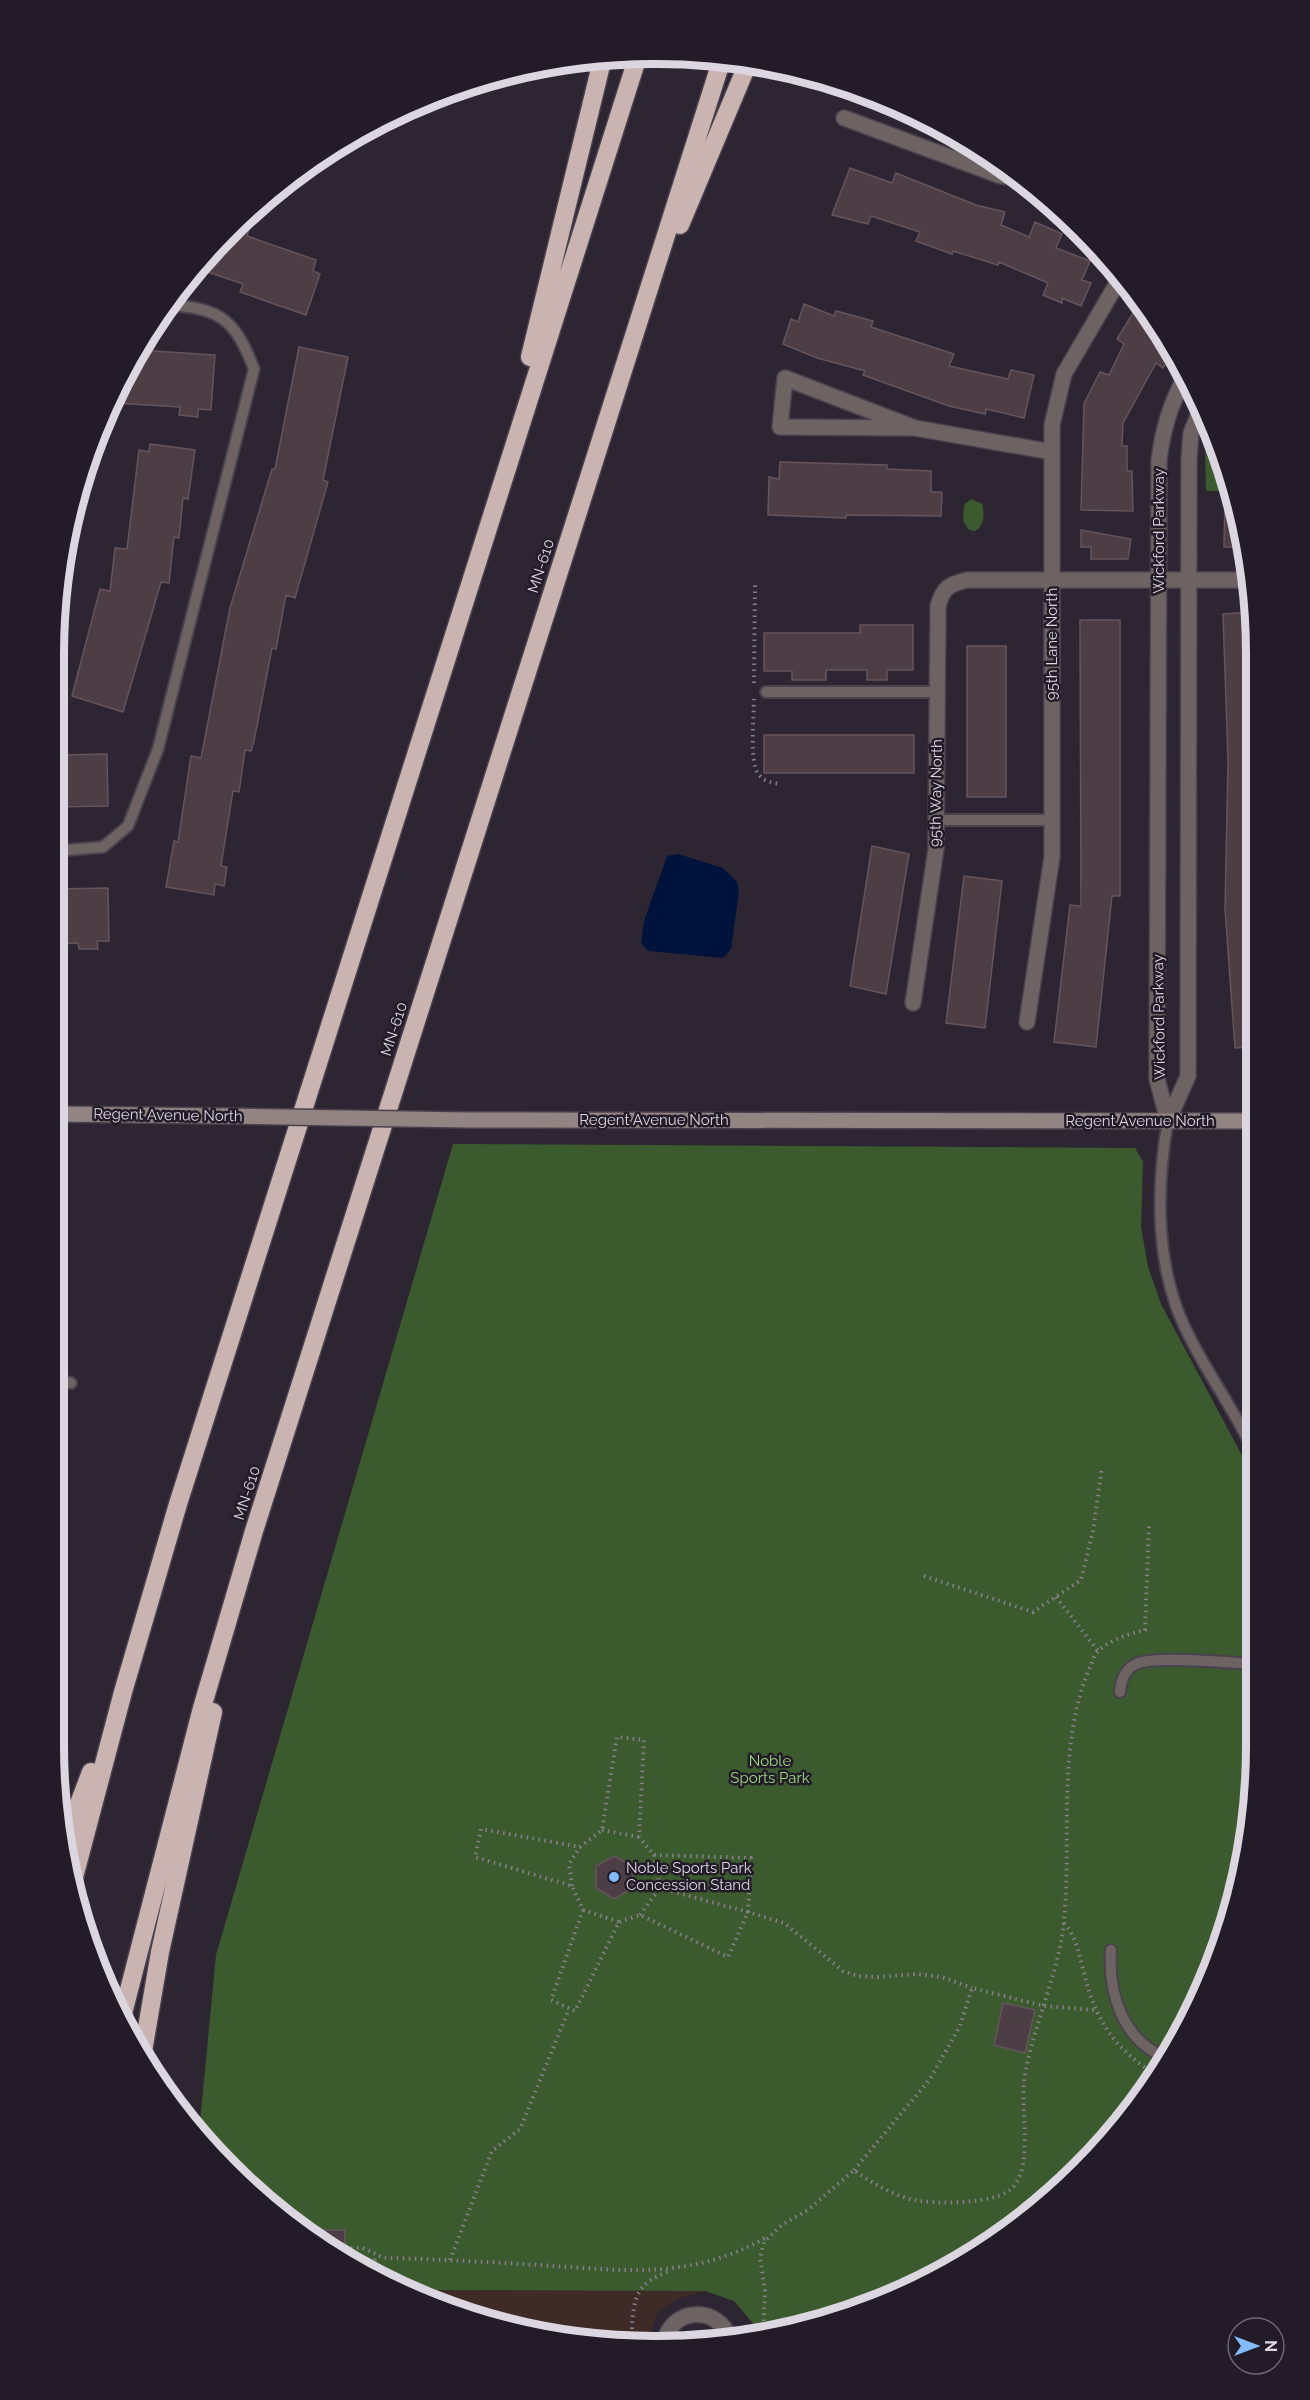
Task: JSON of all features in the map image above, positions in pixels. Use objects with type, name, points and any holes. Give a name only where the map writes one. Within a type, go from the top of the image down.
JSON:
[{"type":"highway","points":[[77,1865],[123,1692],[185,1482],[635,65]]},
{"type":"highway","points":[[485,533],[600,68]]},
{"type":"highway","name":"MN-610","points":[[125,2006],[200,1719],[254,1531],[719,69]]},
{"type":"highway","points":[[632,340],[744,72]]},
{"type":"highway","points":[[145,2041],[160,1952],[254,1531]]},
{"type":"highway","points":[[71,1826],[123,1692]]},
{"type":"street","points":[[844,118],[997,175]]},
{"type":"street","name":"95th Lane North","points":[[1028,1022],[1052,857],[1052,424],[1064,374],[1115,286]]},
{"type":"street","points":[[915,429],[784,378],[780,427],[915,429],[1052,452]]},
{"type":"street","name":"Wickford Parkway","points":[[1168,1121],[1157,1078],[1159,460],[1162,431],[1171,402],[1180,385]]},
{"type":"street","name":"Wickford Parkway","points":[[1168,1121],[1188,1076],[1189,458],[1191,433],[1197,419]]},
{"type":"street","name":"95th Way North","points":[[913,1003],[936,849],[938,606],[941,594],[949,584],[967,580],[1052,580]]},
{"type":"street","points":[[1052,580],[1240,580]]},
{"type":"street","name":"Regent Avenue North","points":[[64,1114],[468,1120],[1246,1121]]},
{"type":"street","points":[[666,2335],[676,2320],[688,2314],[712,2315],[722,2323],[726,2331]]},
{"type":"lane","points":[[64,850],[103,848],[128,826],[158,748],[254,369],[235,327],[200,307],[180,306]]},
{"type":"lane","points":[[766,692],[938,692]]},
{"type":"lane","points":[[937,820],[1052,820]]},
{"type":"lane","points":[[1168,1121],[1161,1185],[1161,1230],[1166,1268],[1177,1308],[1246,1437]]},
{"type":"lane","points":[[64,1382],[72,1383]]},
{"type":"lane","points":[[1120,1692],[1121,1683],[1129,1669],[1148,1661],[1246,1664]]},
{"type":"lane","points":[[1111,1950],[1112,1995],[1122,2016],[1147,2045],[1158,2052]]},
{"type":"path","points":[[924,1576],[1033,1612],[1081,1580],[1093,1531],[1102,1467]]},
{"type":"path","points":[[854,2170],[875,2185],[913,2200],[992,2199],[1012,2189],[1022,2170],[1025,2074],[1064,1923],[1071,1746],[1086,1676],[1098,1651],[1116,1639],[1145,1630],[1149,1526]]},
{"type":"path","points":[[1056,1597],[1098,1651]]},
{"type":"path","points":[[619,1922],[575,2011],[551,2000],[583,1910],[572,1886],[569,1864],[580,1847],[602,1830],[617,1737],[644,1740],[639,1837]]},
{"type":"path","points":[[572,1886],[475,1857],[481,1829],[580,1847]]},
{"type":"path","points":[[583,1910],[619,1922],[640,1915],[660,1888],[654,1855],[639,1837],[602,1830]]},
{"type":"path","points":[[640,1915],[728,1957],[748,1912],[751,1858],[654,1855]]},
{"type":"path","points":[[660,1888],[784,1923],[824,1958],[843,1971],[858,1976],[916,1974],[942,1977],[972,1988],[1044,2006],[1094,2010]]},
{"type":"path","points":[[634,2335],[636,2300],[651,2278],[735,2253],[768,2236],[808,2210],[854,2170],[930,2079],[960,2026],[972,1988]]},
{"type":"path","points":[[450,2260],[492,2151],[520,2129],[569,2009]]},
{"type":"path","points":[[763,2325],[765,2291],[760,2258],[768,2236]]},
{"type":"path","points":[[347,2248],[363,2248],[384,2258],[649,2271],[680,2268]]},
{"type":"path","points":[[373,2263],[378,2255]]},
{"type":"shaded area","points":[[427,2290],[705,2291],[677,2299],[657,2314],[651,2329],[651,2336],[578,2330],[540,2324],[465,2304]]},
{"type":"green space","points":[[1206,444],[1222,491],[1206,491]]},
{"type":"green space","points":[[971,499],[982,504],[983,512],[982,523],[975,531],[969,530],[963,521],[964,505]]},
{"type":"green space","name":"Noble Sports Park","points":[[453,1144],[1135,1148],[1143,1162],[1141,1227],[1148,1267],[1161,1304],[1246,1463],[1244,1784],[1234,1860],[1225,1898],[1201,1971],[1185,2006],[1146,2073],[1123,2104],[1073,2163],[1044,2189],[983,2236],[916,2275],[845,2304],[770,2324],[755,2326],[734,2301],[705,2291],[427,2290],[360,2256],[327,2236],[296,2213],[237,2163],[200,2120],[216,1955]]},
{"type":"water","points":[[678,854],[723,868],[737,882],[739,892],[731,949],[723,958],[648,951],[641,943],[644,921],[667,856]]},
{"type":"building","points":[[850,168],[892,183],[896,173],[976,205],[1005,212],[1001,225],[1029,237],[1035,222],[1062,234],[1056,248],[1090,261],[1082,280],[1091,283],[1081,306],[1062,298],[1062,303],[1043,295],[1048,283],[999,262],[998,265],[953,251],[952,254],[916,241],[920,232],[871,216],[868,224],[832,215]]},
{"type":"building","points":[[250,225],[247,236],[316,260],[313,271],[320,274],[306,315],[240,292],[243,284],[207,272]]},
{"type":"building","points":[[804,304],[834,316],[836,311],[873,321],[871,327],[954,354],[949,366],[1008,379],[1011,370],[1034,375],[1024,418],[986,409],[985,414],[949,406],[863,375],[865,371],[817,358],[783,344],[791,319],[798,322]]},
{"type":"building","points":[[1134,311],[1167,362],[1163,368],[1156,363],[1123,423],[1122,446],[1127,446],[1127,471],[1132,471],[1133,511],[1081,510],[1084,404],[1100,372],[1109,375],[1124,344],[1117,339]]},
{"type":"building","points":[[299,347],[348,357],[323,480],[328,482],[295,598],[286,595],[276,649],[272,648],[254,741],[251,751],[245,750],[239,792],[233,791],[221,866],[227,867],[224,886],[215,884],[214,895],[166,887],[174,841],[178,842],[191,756],[201,758],[230,608],[272,469],[275,469]]},
{"type":"building","points":[[150,351],[215,355],[211,410],[198,409],[198,417],[179,415],[180,407],[121,403]]},
{"type":"building","points":[[150,444],[195,450],[188,499],[183,498],[179,538],[174,537],[169,583],[161,582],[123,712],[72,696],[100,589],[110,591],[115,548],[127,549],[139,450],[149,452]]},
{"type":"building","points":[[780,462],[887,465],[887,469],[931,471],[931,492],[942,492],[941,516],[846,515],[846,518],[768,515],[769,477],[779,479]]},
{"type":"building","points":[[1225,502],[1235,547],[1224,547]]},
{"type":"building","points":[[1081,530],[1131,539],[1128,559],[1091,559],[1091,547],[1081,547]]},
{"type":"building","points":[[1244,613],[1246,655],[1246,1047],[1235,1048],[1225,909],[1228,761],[1223,614]]},
{"type":"building","points":[[1080,620],[1120,620],[1120,896],[1112,896],[1096,1047],[1054,1042],[1070,905],[1081,906]]},
{"type":"building","points":[[860,625],[913,625],[913,670],[887,670],[887,680],[867,680],[867,670],[826,670],[826,680],[792,680],[792,671],[764,671],[764,633],[860,633]]},
{"type":"building","points":[[967,646],[1006,646],[1006,797],[967,797]]},
{"type":"building","points":[[764,735],[914,735],[914,773],[764,773]]},
{"type":"building","points":[[107,754],[108,806],[64,807],[64,755]]},
{"type":"building","points":[[872,846],[909,854],[886,994],[850,986]]},
{"type":"building","points":[[964,876],[1002,881],[985,1028],[946,1023]]},
{"type":"building","points":[[108,888],[109,941],[97,941],[98,949],[79,949],[78,943],[64,944],[64,889]]},
{"type":"building","name":"Noble Sports Park Concession Stand","points":[[615,1856],[633,1867],[633,1888],[614,1899],[596,1888],[596,1866]]},
{"type":"building","points":[[1003,2003],[1035,2010],[1025,2053],[994,2045]]},
{"type":"building","points":[[319,2230],[345,2230],[345,2247]]},
{"type":"place","name":"Noble Sports Park Concession Stand","points":[[614,1877]]}]
